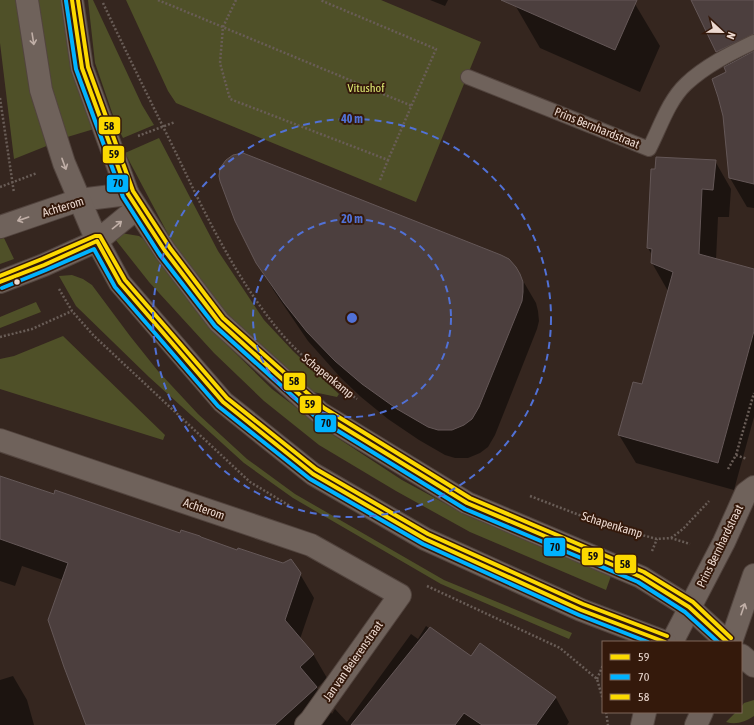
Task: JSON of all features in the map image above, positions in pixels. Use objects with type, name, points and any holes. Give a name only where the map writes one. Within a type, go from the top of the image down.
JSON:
[{"type":"main road","points":[[27,0],[41,90],[64,163],[97,240],[120,283],[223,402],[313,474],[425,540],[581,610],[662,641]]},
{"type":"main road","points":[[72,0],[82,68],[132,201],[165,251],[219,322],[320,413],[467,503],[641,577],[689,607],[726,641]]},
{"type":"main road","name":"Achterom","points":[[0,227],[79,200],[132,201]]},
{"type":"main road","points":[[0,282],[44,265],[97,240],[132,201]]},
{"type":"main road","name":"Achterom","points":[[0,440],[311,545],[400,595]]},
{"type":"main road","name":"Prins Bernhardstraat","points":[[672,641],[724,542],[746,493],[754,487]]},
{"type":"main road","points":[[731,641],[754,575]]},
{"type":"main road","name":"Jan van Beierenstraat","points":[[306,725],[400,595]]},
{"type":"main road","points":[[742,655],[754,668]]},
{"type":"main road","points":[[742,665],[754,668]]},
{"type":"main road","points":[[642,725],[645,713]]},
{"type":"main road","points":[[696,725],[702,713]]},
{"type":"lane","name":"Prins Bernhardstraat","points":[[468,77],[649,149],[671,104],[685,85],[703,71],[735,51],[754,42]]},
{"type":"path","name":"Schapenkamp","points":[[101,0],[195,193],[245,283],[276,327],[298,352],[329,380],[362,403]]},
{"type":"path","points":[[158,0],[412,106]]},
{"type":"path","points":[[236,0],[223,28],[220,63],[230,98],[388,160]]},
{"type":"path","points":[[320,0],[436,49],[380,180]]},
{"type":"path","points":[[0,98],[12,182]]},
{"type":"path","points":[[134,138],[175,122]]},
{"type":"path","points":[[0,187],[40,172]]},
{"type":"path","points":[[0,337],[32,328],[72,311],[57,286]]},
{"type":"path","points":[[725,475],[736,455],[754,393]]},
{"type":"path","name":"Schapenkamp","points":[[524,494],[586,518],[657,539]]},
{"type":"path","points":[[671,538],[709,502],[713,496]]},
{"type":"path","points":[[602,667],[597,679],[602,690]]},
{"type":"path","points":[[606,713],[608,725]]},
{"type":"green space","points":[[0,0],[19,0],[49,145],[14,159],[0,43]]},
{"type":"green space","points":[[37,0],[63,0],[94,129],[64,138],[44,58]]},
{"type":"green space","points":[[88,0],[93,0],[142,105],[154,125],[123,138],[116,124],[95,63]]},
{"type":"green space","name":"Vitushof","points":[[126,0],[381,0],[481,42],[416,202],[176,103],[168,91]]},
{"type":"green space","points":[[159,138],[218,251],[264,320],[293,351],[339,394],[337,397],[304,390],[240,331],[200,283],[169,236],[125,153]]},
{"type":"green space","points":[[121,233],[139,236],[151,244],[168,272],[224,342],[272,389],[327,431],[402,480],[468,516],[611,576],[606,590],[470,532],[396,491],[319,445],[264,401],[214,353],[149,282],[115,239]]},
{"type":"green space","points":[[4,238],[14,259],[0,264],[0,239]]},
{"type":"green space","points":[[72,275],[83,279],[92,285],[158,371],[198,414],[247,459],[295,494],[444,580],[572,633],[569,639],[441,584],[293,498],[244,463],[149,377],[76,306],[59,276]]},
{"type":"green space","points":[[36,302],[41,312],[0,328],[0,317]]},
{"type":"green space","points":[[63,336],[165,435],[163,440],[0,389],[0,359],[14,356]]},
{"type":"green space","points":[[754,700],[754,716],[740,722],[726,722],[735,713],[742,713],[742,706],[744,703]]},
{"type":"building","points":[[501,0],[637,0],[615,50]]},
{"type":"building","points":[[691,0],[754,0],[754,34],[716,52]]},
{"type":"building","points":[[754,51],[754,184],[729,178],[723,116],[712,79],[726,72],[724,67]]},
{"type":"building","points":[[243,153],[501,255],[509,259],[516,267],[523,282],[522,301],[479,407],[472,419],[464,425],[452,430],[438,430],[428,427],[397,409],[362,384],[335,361],[307,332],[284,303],[256,263],[235,221],[220,181],[220,168],[226,160],[233,155]]},
{"type":"building","points":[[656,157],[716,160],[713,190],[702,189],[699,254],[754,269],[754,331],[718,463],[618,435],[633,382],[642,384],[673,272],[651,263],[652,249],[647,248],[651,169],[655,169]]},
{"type":"building","points":[[0,476],[54,494],[55,490],[180,533],[181,530],[200,536],[237,550],[238,548],[283,563],[291,559],[301,573],[285,620],[314,654],[300,667],[317,687],[275,725],[86,725],[48,620],[68,563],[0,539]]},
{"type":"building","points":[[430,627],[471,656],[480,643],[556,697],[536,725],[482,725],[464,713],[455,725],[351,725]]},
{"type":"transit line","name":"59","points":[[72,0],[82,68],[128,194],[165,251],[219,322],[320,413],[467,503],[641,577],[689,607],[726,641]]},
{"type":"transit line","name":"58","points":[[78,0],[88,67],[133,191],[170,248],[223,318],[324,408],[470,498],[644,572],[693,602],[731,638]]},
{"type":"transit line","name":"70","points":[[66,1],[76,69],[123,197],[160,255],[215,326],[317,418],[465,509],[638,582],[685,612],[717,641]]},
{"type":"transit line","name":"58","points":[[0,276],[95,236],[100,236],[125,280],[227,398],[316,469],[428,534],[583,604],[667,636]]},
{"type":"transit line","name":"59","points":[[0,282],[44,265],[97,241],[120,283],[223,402],[313,474],[425,539],[581,610],[662,641]]},
{"type":"transit line","name":"70","points":[[2,288],[94,249],[115,287],[218,406],[310,479],[423,544],[579,615],[645,641]]}]
